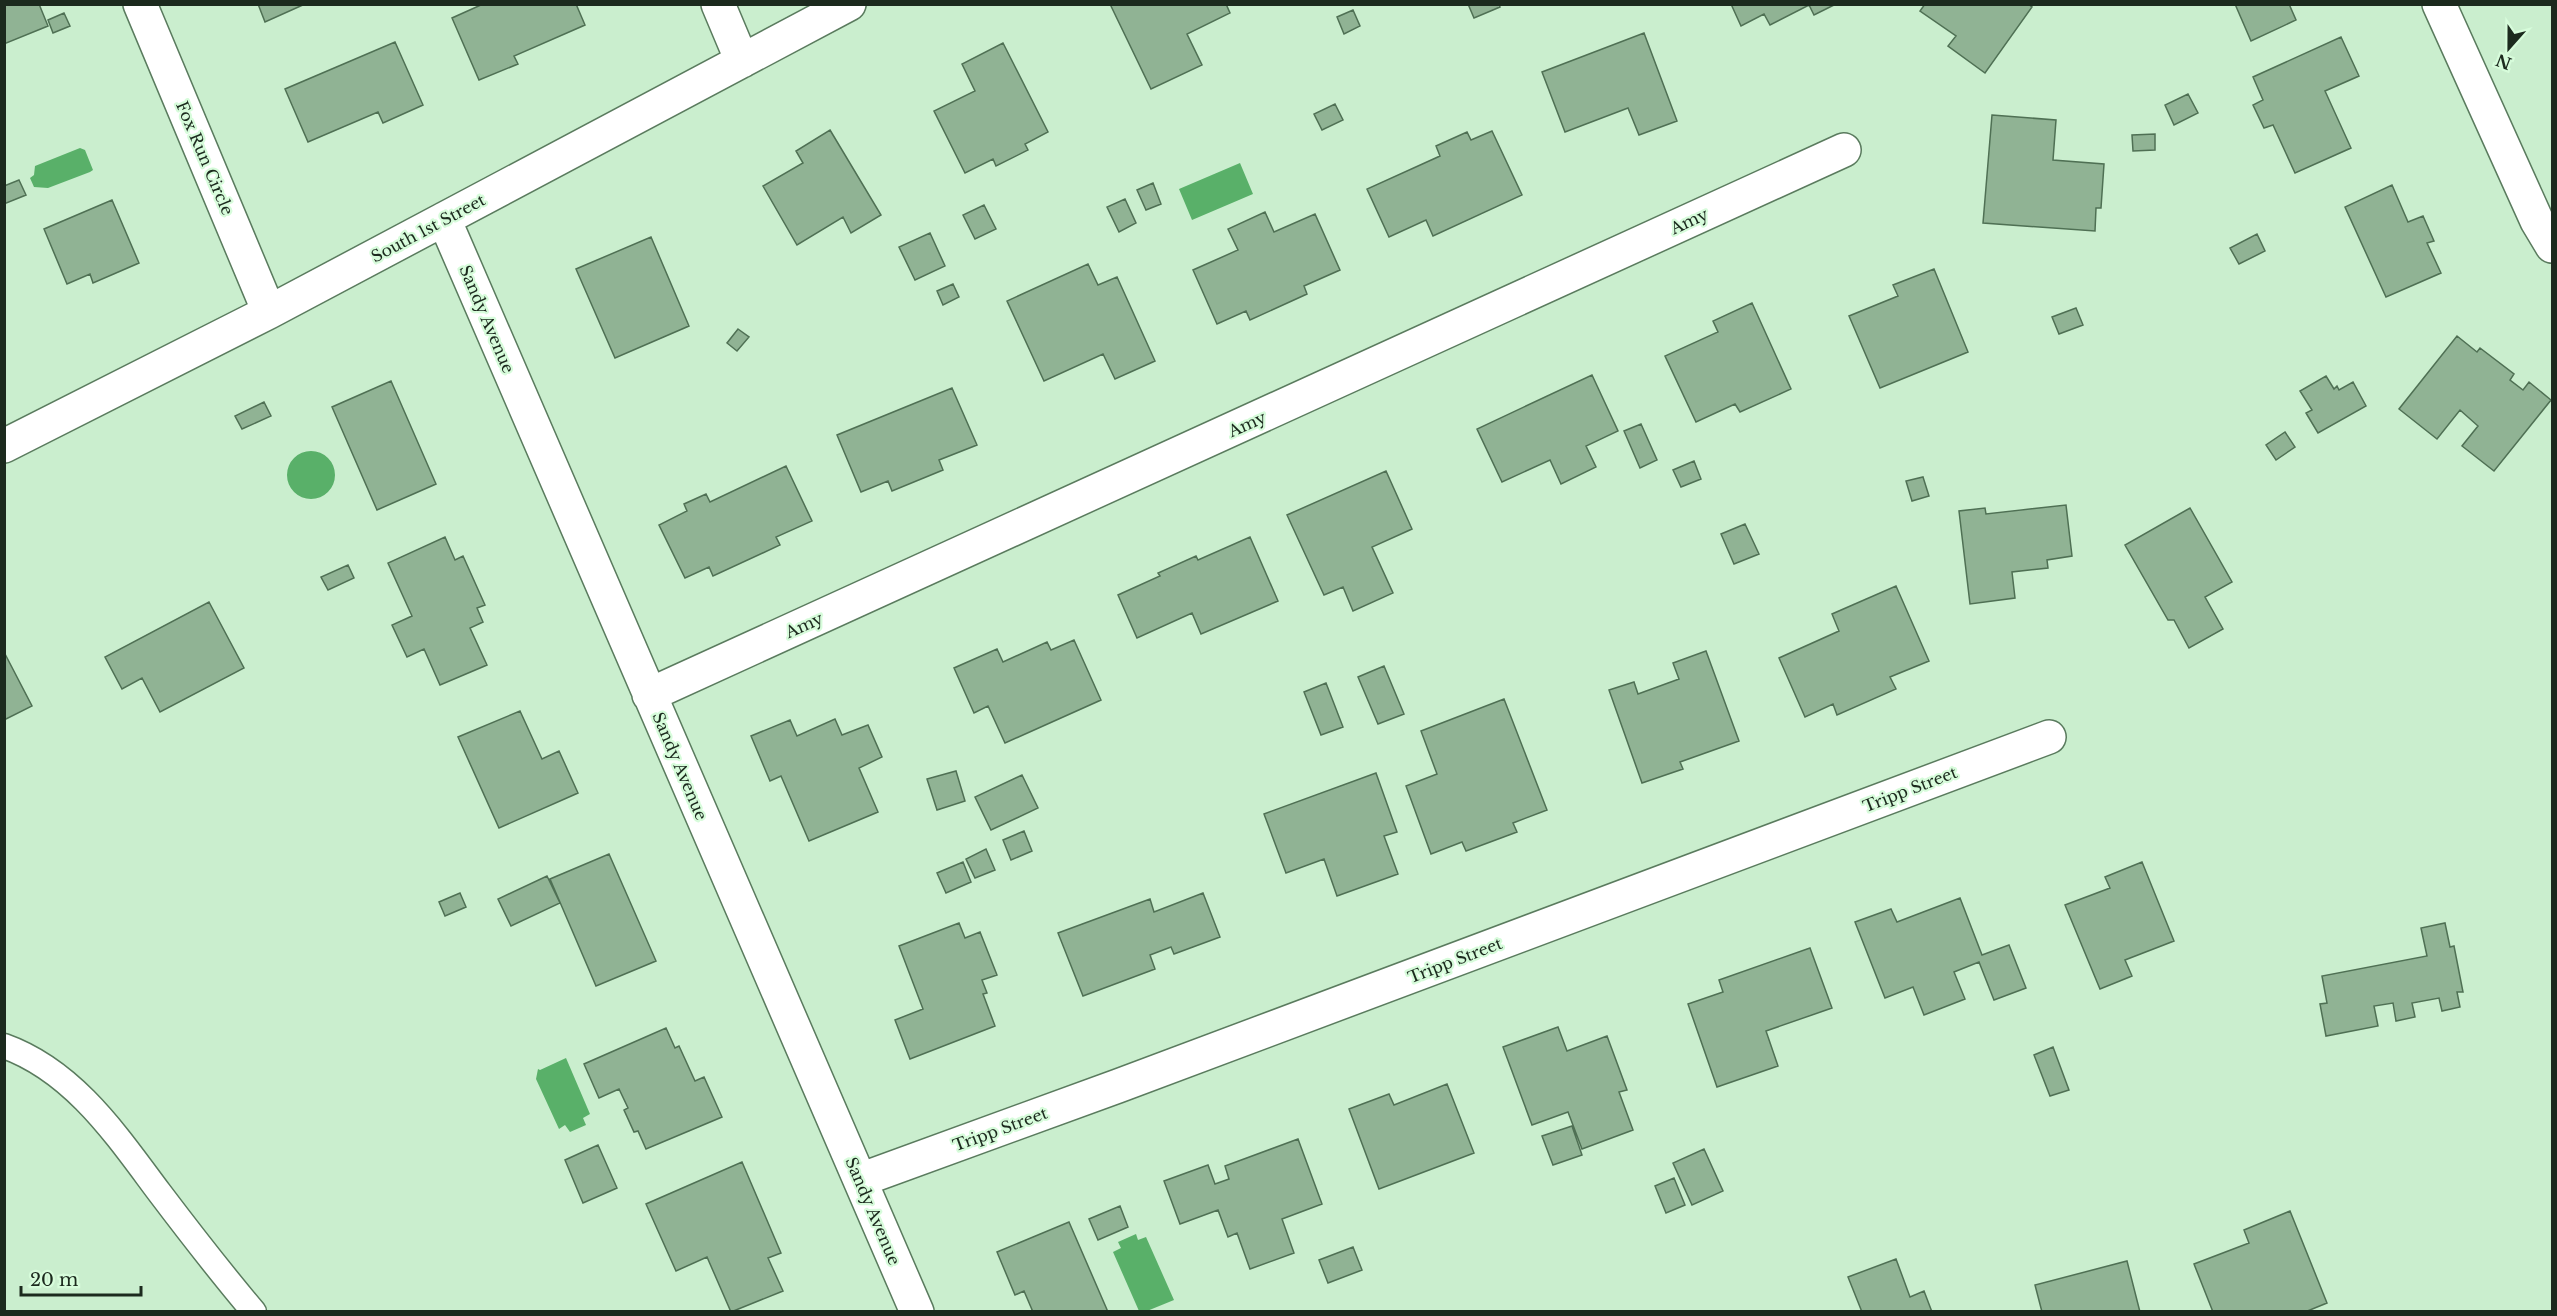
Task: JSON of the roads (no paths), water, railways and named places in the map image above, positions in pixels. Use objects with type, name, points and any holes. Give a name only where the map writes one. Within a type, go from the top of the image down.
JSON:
[{"type":"street","name":"Fox Run Circle","points":[[140,4],[269,312]]},
{"type":"street","points":[[718,4],[742,62]]},
{"type":"street","name":"South 1st Street","points":[[4,446],[269,312],[849,4]]},
{"type":"street","points":[[2439,4],[2537,221],[2553,246]]},
{"type":"street","name":"Amy","points":[[649,695],[1844,150]]},
{"type":"street","name":"Sandy Avenue","points":[[444,219],[917,1311]]},
{"type":"street","name":"Tripp Street","points":[[860,1180],[1118,1086],[2049,736]]},
{"type":"lane","points":[[4,1046],[48,1068],[104,1119],[220,1272],[254,1311]]}]
